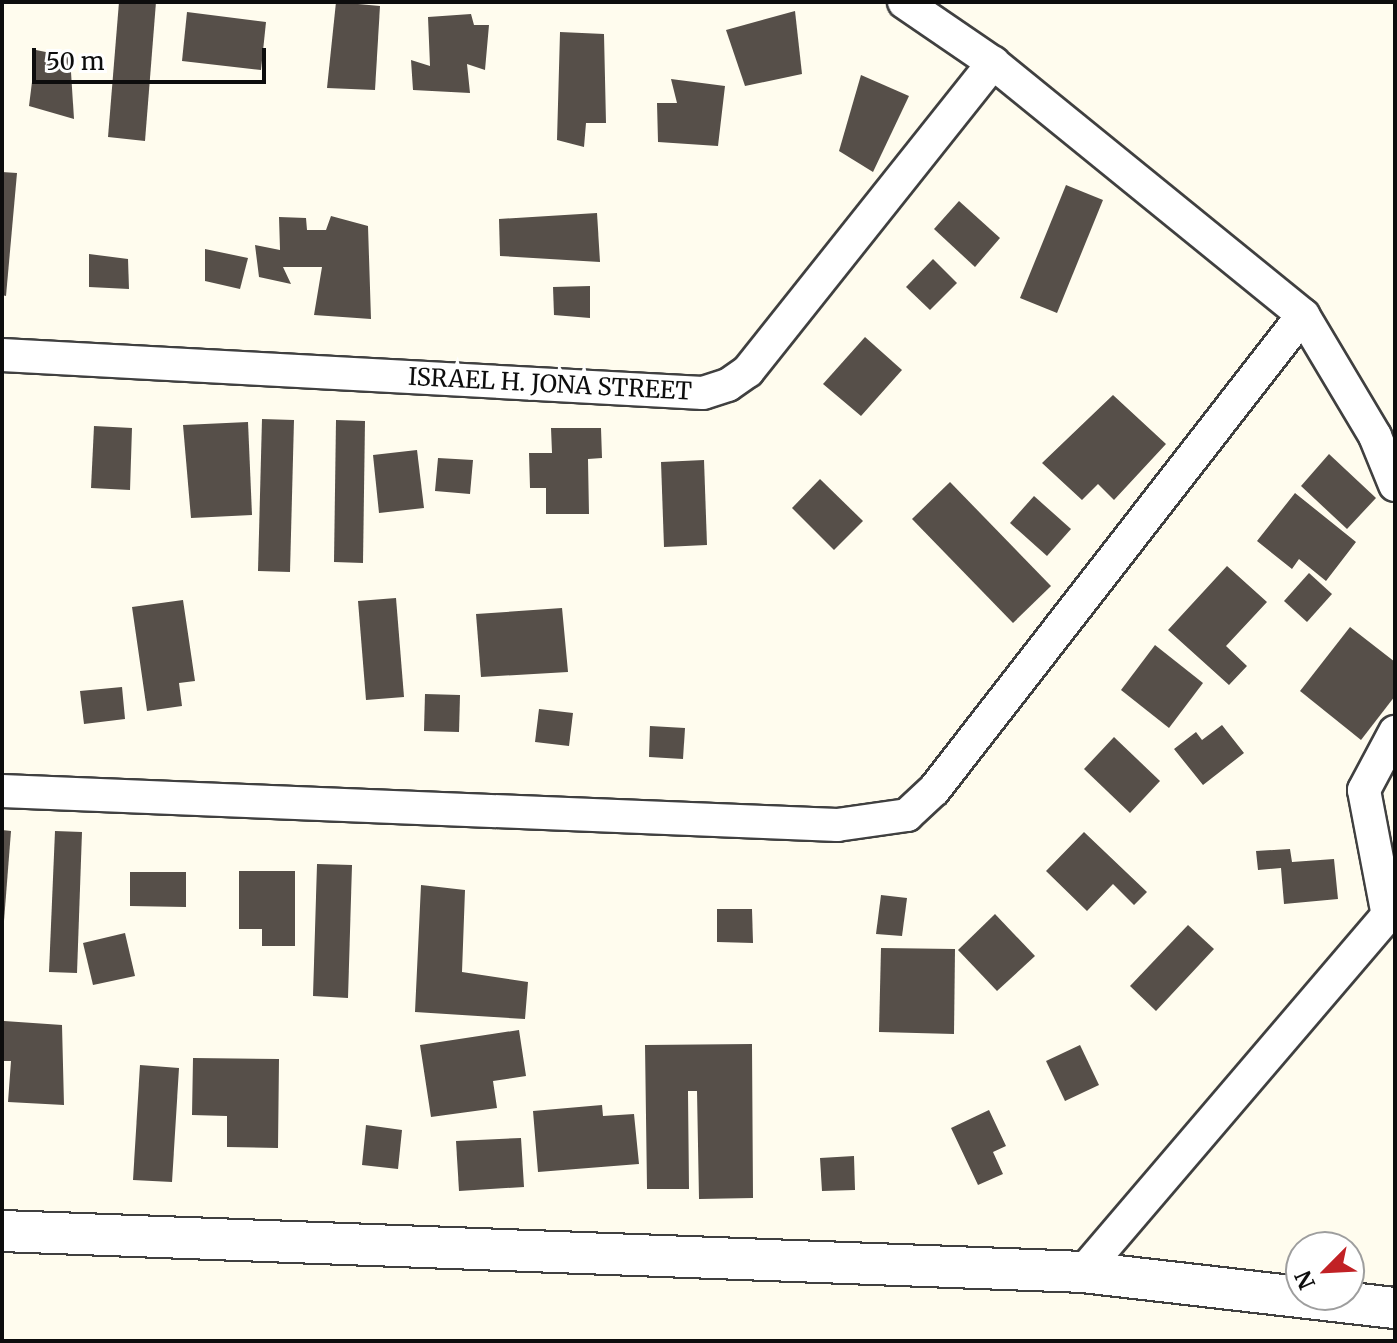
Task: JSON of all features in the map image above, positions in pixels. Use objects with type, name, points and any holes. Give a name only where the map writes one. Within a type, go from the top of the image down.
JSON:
[{"type":"street","points":[[904,2],[993,63],[1303,315],[1375,436],[1395,485]]},
{"type":"street","name":"ISRAEL H. JONA STREET","points":[[2,355],[715,389],[748,371],[993,63]]},
{"type":"street","points":[[2,791],[837,825],[907,815],[934,790],[1303,315]]},
{"type":"street","points":[[1083,1272],[1391,911],[1364,790],[1395,732]]},
{"type":"street","points":[[2,1231],[1083,1272],[1395,1308]]},
{"type":"building","points":[[119,2],[156,2],[145,141],[108,137]]},
{"type":"building","points":[[336,2],[380,6],[375,90],[327,88]]},
{"type":"building","points":[[795,11],[802,74],[745,86],[726,30]]},
{"type":"building","points":[[187,12],[266,22],[261,70],[182,61]]},
{"type":"building","points":[[471,14],[474,25],[489,25],[485,70],[467,64],[470,93],[413,90],[411,60],[430,66],[428,17]]},
{"type":"building","points":[[560,32],[604,34],[606,123],[586,123],[584,147],[557,140]]},
{"type":"building","points":[[36,50],[70,57],[74,119],[29,106]]},
{"type":"building","points":[[861,75],[909,96],[873,172],[839,151]]},
{"type":"building","points":[[671,79],[725,86],[718,146],[658,142],[657,103],[677,103]]},
{"type":"building","points":[[2,172],[17,173],[6,296],[2,295]]},
{"type":"building","points":[[1066,185],[1103,200],[1057,313],[1020,298]]},
{"type":"building","points":[[959,201],[1000,238],[975,267],[934,229]]},
{"type":"building","points":[[597,213],[600,262],[500,256],[499,219]]},
{"type":"building","points":[[331,216],[368,226],[371,319],[314,315],[322,267],[283,267],[291,284],[259,277],[255,245],[280,250],[279,217],[306,218],[307,230],[326,230]]},
{"type":"building","points":[[205,249],[248,258],[240,289],[205,281]]},
{"type":"building","points":[[89,254],[128,259],[129,289],[89,287]]},
{"type":"building","points":[[933,259],[957,283],[930,310],[906,287]]},
{"type":"building","points":[[590,286],[590,318],[554,315],[553,287]]},
{"type":"building","points":[[865,337],[902,370],[861,416],[823,384]]},
{"type":"building","points":[[1113,395],[1166,444],[1114,500],[1098,484],[1082,500],[1042,463]]},
{"type":"building","points":[[262,419],[294,420],[290,572],[258,571]]},
{"type":"building","points":[[336,420],[365,421],[363,563],[334,562]]},
{"type":"building","points":[[248,422],[252,515],[191,518],[183,425]]},
{"type":"building","points":[[94,426],[132,428],[130,490],[91,488]]},
{"type":"building","points":[[551,428],[601,428],[602,458],[588,459],[589,514],[546,514],[546,488],[530,488],[529,453],[552,453]]},
{"type":"building","points":[[417,450],[424,508],[379,513],[373,455]]},
{"type":"building","points":[[1329,454],[1376,498],[1347,529],[1301,486]]},
{"type":"building","points":[[438,458],[473,460],[470,494],[435,491]]},
{"type":"building","points":[[704,460],[707,545],[664,547],[661,462]]},
{"type":"building","points":[[820,479],[863,521],[834,550],[792,508]]},
{"type":"building","points":[[950,482],[1051,586],[1013,623],[912,519]]},
{"type":"building","points":[[1295,493],[1356,542],[1326,581],[1299,559],[1292,569],[1257,541]]},
{"type":"building","points":[[1034,496],[1071,529],[1047,556],[1010,523]]},
{"type":"building","points":[[1227,566],[1267,602],[1226,646],[1247,666],[1229,685],[1168,630]]},
{"type":"building","points":[[1309,573],[1332,594],[1307,622],[1284,601]]},
{"type":"building","points":[[396,598],[404,697],[366,700],[358,601]]},
{"type":"building","points":[[183,600],[195,681],[179,683],[182,706],[147,711],[132,607]]},
{"type":"building","points":[[562,608],[568,672],[481,677],[476,614]]},
{"type":"building","points":[[1350,627],[1395,662],[1395,696],[1361,740],[1300,691]]},
{"type":"building","points":[[1155,645],[1203,683],[1169,728],[1121,690]]},
{"type":"building","points":[[122,687],[125,719],[84,724],[80,691]]},
{"type":"building","points":[[425,694],[460,695],[459,732],[424,731]]},
{"type":"building","points":[[539,709],[573,713],[569,746],[535,742]]},
{"type":"building","points":[[1222,725],[1244,753],[1203,785],[1174,749],[1196,732],[1202,740]]},
{"type":"building","points":[[650,726],[685,728],[683,759],[649,757]]},
{"type":"building","points":[[1114,737],[1160,781],[1130,813],[1084,769]]},
{"type":"building","points":[[2,830],[11,831],[4,921],[2,921]]},
{"type":"building","points":[[55,831],[82,832],[77,973],[49,972]]},
{"type":"building","points":[[1084,832],[1147,892],[1134,905],[1113,884],[1087,911],[1046,871]]},
{"type":"building","points":[[1290,849],[1292,862],[1334,859],[1338,899],[1284,904],[1281,868],[1258,870],[1256,851]]},
{"type":"building","points":[[317,864],[352,865],[348,998],[313,996]]},
{"type":"building","points":[[239,871],[295,871],[295,946],[262,946],[262,929],[239,929]]},
{"type":"building","points":[[130,872],[186,872],[186,907],[130,906]]},
{"type":"building","points":[[421,885],[465,890],[462,972],[528,982],[525,1019],[415,1012]]},
{"type":"building","points":[[881,895],[907,898],[902,936],[876,934]]},
{"type":"building","points":[[717,909],[752,909],[753,943],[717,942]]},
{"type":"building","points":[[995,914],[1035,956],[997,991],[958,950]]},
{"type":"building","points":[[1188,925],[1214,949],[1156,1011],[1130,986]]},
{"type":"building","points":[[125,933],[135,976],[93,985],[83,943]]},
{"type":"building","points":[[881,948],[955,949],[954,1034],[879,1032]]},
{"type":"building","points":[[4,1021],[62,1025],[64,1105],[8,1102],[11,1061],[2,1061]]},
{"type":"building","points":[[519,1030],[526,1076],[493,1081],[497,1108],[431,1117],[420,1045]]},
{"type":"building","points":[[752,1044],[753,1198],[699,1199],[697,1091],[688,1091],[689,1189],[647,1189],[645,1045]]},
{"type":"building","points":[[1080,1045],[1099,1085],[1065,1101],[1046,1061]]},
{"type":"building","points":[[193,1058],[279,1059],[278,1148],[227,1147],[227,1116],[192,1115]]},
{"type":"building","points":[[140,1065],[179,1068],[172,1182],[133,1180]]},
{"type":"building","points":[[602,1105],[603,1116],[634,1114],[639,1164],[538,1172],[533,1111]]},
{"type":"building","points":[[989,1110],[1006,1146],[993,1152],[1003,1174],[978,1185],[951,1128]]},
{"type":"building","points":[[366,1125],[402,1130],[398,1169],[362,1165]]},
{"type":"building","points":[[521,1138],[524,1187],[459,1191],[456,1141]]},
{"type":"building","points":[[854,1156],[855,1190],[822,1191],[820,1158]]}]
